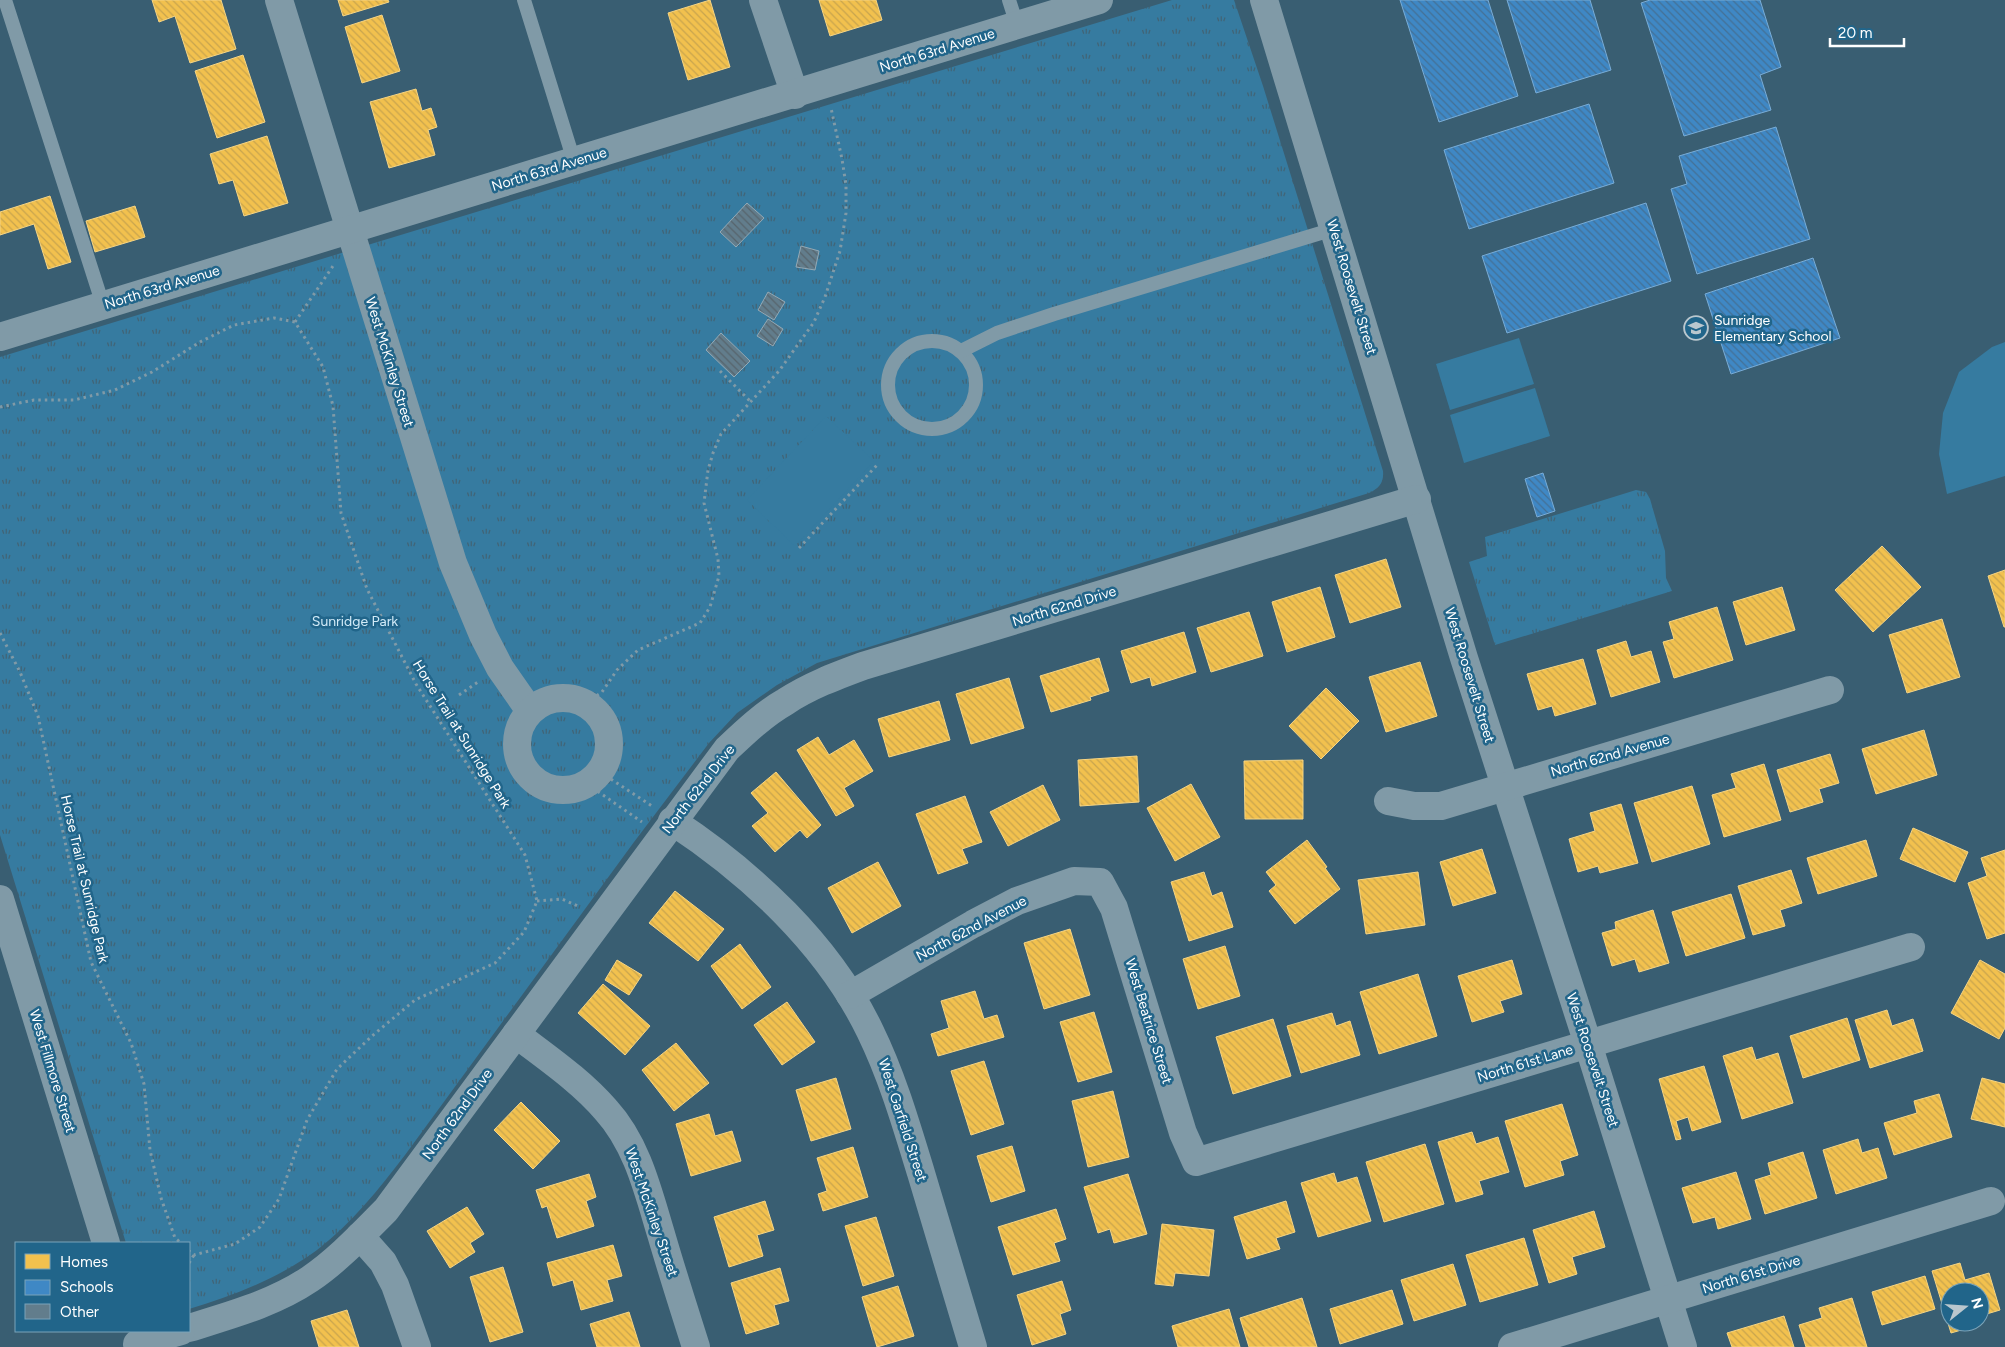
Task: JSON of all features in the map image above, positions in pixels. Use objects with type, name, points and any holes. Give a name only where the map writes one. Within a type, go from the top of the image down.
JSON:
[{"type":"street","name":"West McKinley Street","points":[[279,0],[453,563],[483,636],[500,668],[530,711]]},
{"type":"street","points":[[763,0],[795,95]]},
{"type":"street","name":"North 63rd Avenue","points":[[0,337],[795,95],[1013,12],[1099,0]]},
{"type":"street","name":"West Roosevelt Street","points":[[1264,0],[1464,658],[1683,1347]]},
{"type":"street","name":"North 62nd Drive","points":[[190,1328],[250,1309],[284,1294],[309,1279],[336,1260],[386,1210],[516,1034],[664,815],[742,734],[784,702],[833,678],[863,666],[1416,498]]},
{"type":"street","name":"North 62nd Avenue","points":[[1388,801],[1414,806],[1441,806],[1830,690]]},
{"type":"street","points":[[556,697],[572,698],[586,703],[598,713],[607,726],[610,742],[608,758],[594,778],[575,789],[548,788],[536,782],[526,773],[518,754],[517,734],[522,722],[530,711],[542,702],[556,697]]},
{"type":"street","name":"West Garfield Street","points":[[664,815],[738,868],[800,928],[823,957],[870,1029],[892,1080],[973,1347]]},
{"type":"street","name":"North 62nd Avenue","points":[[850,996],[972,924],[1017,901],[1074,881],[1100,882]]},
{"type":"street","name":"West Beatrice Street","points":[[1100,882],[1114,908],[1183,1133],[1196,1162]]},
{"type":"street","name":"West Fillmore Street","points":[[0,899],[106,1242]]},
{"type":"street","name":"North 61st Lane","points":[[1196,1162],[1911,947]]},
{"type":"street","name":"West McKinley Street","points":[[516,1034],[575,1079],[607,1110],[623,1132],[635,1155],[646,1184],[696,1347]]},
{"type":"street","name":"North 61st Drive","points":[[1512,1347],[1991,1201]]},
{"type":"street","points":[[360,1236],[383,1262],[396,1285],[417,1347]]},
{"type":"street","points":[[136,1341],[176,1332]]},
{"type":"lane","points":[[5,0],[103,305]]},
{"type":"lane","points":[[524,0],[574,161]]},
{"type":"lane","points":[[961,351],[997,333],[1054,314],[1334,229]]},
{"type":"lane","points":[[933,340],[948,343],[961,351],[970,362],[976,383],[973,403],[965,415],[954,424],[941,429],[927,430],[913,426],[902,418],[892,406],[887,391],[888,376],[894,361],[904,350],[918,342],[933,340]]},
{"type":"path","points":[[586,703],[602,692],[617,670],[638,650],[700,623],[710,607],[719,576],[718,559],[704,503],[708,470],[721,434],[779,371],[814,322],[825,297],[844,235],[846,185],[830,107]]},
{"type":"path","points":[[0,406],[34,400],[74,400],[115,390],[152,372],[200,342],[234,325],[274,318],[295,322],[333,266]]},
{"type":"path","name":"Horse Trail at Sunridge Park","points":[[295,322],[324,367],[332,406],[341,513],[367,589],[416,684],[525,855],[537,901]]},
{"type":"path","points":[[720,371],[750,401]]},
{"type":"path","points":[[799,548],[878,464]]},
{"type":"path","name":"Horse Trail at Sunridge Park","points":[[0,633],[20,672],[38,716],[91,962],[131,1043],[144,1084],[150,1150],[161,1198],[175,1238],[180,1242]]},
{"type":"path","points":[[459,695],[483,679]]},
{"type":"path","points":[[594,778],[664,815]]},
{"type":"path","points":[[594,778],[644,824]]},
{"type":"path","points":[[190,1261],[194,1255],[235,1244],[260,1228],[279,1199],[307,1120],[337,1069],[372,1036],[415,1000],[495,963],[524,932],[537,901],[562,899],[582,908]]},
{"type":"path","points":[[190,1252],[194,1255]]},
{"type":"green space","name":"Sunridge Park","points":[[1172,0],[1234,0],[1263,86],[1383,471],[1383,479],[1376,489],[1369,493],[817,663],[777,685],[737,713],[709,743],[634,842],[405,1155],[353,1217],[317,1250],[271,1278],[239,1292],[190,1309],[190,1242],[126,1242],[0,835],[0,357]]},
{"type":"green space","points":[[1519,338],[1534,384],[1450,410],[1436,364]]},
{"type":"green space","points":[[2005,342],[2005,476],[1947,494],[1939,454],[1943,413],[1959,372],[1992,347]]},
{"type":"green space","points":[[1535,388],[1550,436],[1464,463],[1450,415]]},
{"type":"green space","points":[[826,416],[874,461],[795,546],[747,500]]},
{"type":"green space","points":[[1636,490],[1646,492],[1650,499],[1665,551],[1666,578],[1672,591],[1495,645],[1469,562],[1487,556],[1485,537]]},
{"type":"building: Homes","points":[[152,0],[221,0],[236,49],[190,63],[175,16],[159,22]]},
{"type":"building: Homes","points":[[338,0],[388,0],[389,2],[343,16]]},
{"type":"building: Homes","points":[[710,0],[730,67],[688,80],[668,13]]},
{"type":"building: Homes","points":[[819,0],[876,0],[882,20],[830,36]]},
{"type":"building: Homes","points":[[382,15],[400,71],[362,83],[345,27]]},
{"type":"building: Homes","points":[[243,55],[265,122],[217,138],[195,71]]},
{"type":"building: Homes","points":[[416,89],[422,111],[431,108],[437,127],[428,130],[435,155],[389,168],[370,102]]},
{"type":"building: Homes","points":[[267,136],[288,203],[244,216],[233,180],[219,184],[210,154]]},
{"type":"building: Homes","points":[[50,196],[71,262],[48,269],[34,224],[0,235],[0,212]]},
{"type":"building: Homes","points":[[135,206],[145,237],[95,252],[86,221]]},
{"type":"building: Homes","points":[[1882,546],[1921,587],[1873,632],[1835,590]]},
{"type":"building: Homes","points":[[1386,559],[1401,607],[1350,623],[1335,575]]},
{"type":"building: Homes","points":[[2005,570],[2005,627],[2004,627],[1988,576]]},
{"type":"building: Homes","points":[[1320,587],[1335,637],[1287,652],[1272,602]]},
{"type":"building: Homes","points":[[1782,587],[1795,630],[1746,645],[1733,602]]},
{"type":"building: Homes","points":[[1717,607],[1733,660],[1674,678],[1663,642],[1674,639],[1669,622]]},
{"type":"building: Homes","points":[[1249,612],[1263,656],[1211,672],[1197,628]]},
{"type":"building: Homes","points":[[1942,619],[1960,677],[1907,693],[1889,635]]},
{"type":"building: Homes","points":[[1184,632],[1196,672],[1152,686],[1150,677],[1131,683],[1121,651]]},
{"type":"building: Homes","points":[[1626,641],[1631,657],[1651,651],[1660,682],[1611,697],[1597,650]]},
{"type":"building: Homes","points":[[1099,658],[1109,691],[1090,697],[1091,700],[1051,712],[1040,676]]},
{"type":"building: Homes","points":[[1583,659],[1596,704],[1555,716],[1552,706],[1538,710],[1527,674]]},
{"type":"building: Homes","points":[[1420,662],[1437,716],[1386,732],[1369,677]]},
{"type":"building: Homes","points":[[1009,678],[1024,728],[971,744],[956,694]]},
{"type":"building: Homes","points":[[1326,688],[1359,721],[1321,759],[1289,726]]},
{"type":"building: Homes","points":[[939,701],[950,740],[889,757],[878,719]]},
{"type":"building: Homes","points":[[1924,730],[1937,775],[1876,794],[1862,749]]},
{"type":"building: Homes","points":[[818,737],[829,755],[854,740],[873,771],[844,788],[854,806],[836,816],[797,750]]},
{"type":"building: Homes","points":[[1830,754],[1839,783],[1819,789],[1823,802],[1790,812],[1777,770]]},
{"type":"building: Homes","points":[[1137,756],[1139,802],[1080,806],[1078,760]]},
{"type":"building: Homes","points":[[1303,760],[1303,819],[1245,819],[1244,761]]},
{"type":"building: Homes","points":[[1764,764],[1781,820],[1724,837],[1712,795],[1736,788],[1731,774]]},
{"type":"building: Homes","points":[[776,772],[821,825],[807,838],[800,830],[775,852],[752,826],[768,813],[751,793]]},
{"type":"building: Homes","points":[[1191,784],[1220,837],[1175,861],[1147,808]]},
{"type":"building: Homes","points":[[1043,785],[1060,820],[1008,846],[990,812]]},
{"type":"building: Homes","points":[[1692,786],[1710,844],[1652,862],[1634,803]]},
{"type":"building: Homes","points":[[965,796],[982,842],[962,849],[968,863],[938,874],[916,814]]},
{"type":"building: Homes","points":[[1621,804],[1638,863],[1600,873],[1598,866],[1578,872],[1569,839],[1595,831],[1590,813]]},
{"type":"building: Homes","points":[[1913,828],[1968,852],[1955,882],[1900,859]]},
{"type":"building: Homes","points":[[1307,840],[1327,867],[1325,868],[1340,889],[1295,924],[1269,891],[1276,885],[1266,872]]},
{"type":"building: Homes","points":[[1866,840],[1877,876],[1818,894],[1807,858]]},
{"type":"building: Homes","points":[[1482,849],[1496,893],[1453,906],[1440,862]]},
{"type":"building: Homes","points":[[2005,850],[2005,933],[1987,939],[1968,883],[1987,876],[1981,858]]},
{"type":"building: Homes","points":[[878,862],[901,906],[852,933],[828,888]]},
{"type":"building: Homes","points":[[1791,870],[1802,903],[1780,910],[1785,926],[1753,935],[1738,886]]},
{"type":"building: Homes","points":[[1204,872],[1212,896],[1222,892],[1233,927],[1189,941],[1171,882]]},
{"type":"building: Homes","points":[[1418,872],[1425,925],[1366,934],[1358,880]]},
{"type":"building: Homes","points":[[675,891],[724,929],[698,961],[649,923]]},
{"type":"building: Homes","points":[[1731,894],[1745,938],[1686,956],[1672,912]]},
{"type":"building: Homes","points":[[1653,910],[1669,963],[1639,972],[1635,959],[1612,966],[1602,933],[1616,929],[1615,922]]},
{"type":"building: Homes","points":[[1070,929],[1090,995],[1044,1009],[1024,943]]},
{"type":"building: Homes","points":[[740,944],[771,987],[742,1009],[711,966]]},
{"type":"building: Homes","points":[[1225,946],[1240,996],[1198,1009],[1183,959]]},
{"type":"building: Homes","points":[[617,960],[642,975],[629,995],[605,980]]},
{"type":"building: Homes","points":[[1512,960],[1522,994],[1500,1001],[1504,1012],[1472,1022],[1458,976]]},
{"type":"building: Homes","points":[[1980,960],[2005,974],[2005,1028],[1999,1039],[1951,1013]]},
{"type":"building: Homes","points":[[1418,974],[1437,1036],[1379,1054],[1360,992]]},
{"type":"building: Homes","points":[[603,984],[650,1026],[625,1055],[578,1013]]},
{"type":"building: Homes","points":[[975,991],[984,1019],[997,1015],[1004,1037],[938,1056],[931,1034],[949,1028],[941,1001]]},
{"type":"building: Homes","points":[[787,1002],[815,1042],[782,1065],[754,1025]]},
{"type":"building: Homes","points":[[1887,1010],[1892,1026],[1913,1019],[1923,1051],[1870,1068],[1855,1020]]},
{"type":"building: Homes","points":[[1094,1012],[1112,1072],[1078,1082],[1060,1022]]},
{"type":"building: Homes","points":[[1332,1013],[1336,1026],[1350,1021],[1360,1055],[1301,1073],[1287,1026]]},
{"type":"building: Homes","points":[[1847,1018],[1860,1060],[1803,1078],[1790,1036]]},
{"type":"building: Homes","points":[[1273,1019],[1291,1076],[1233,1094],[1216,1037]]},
{"type":"building: Homes","points":[[676,1043],[709,1083],[674,1111],[642,1070]]},
{"type":"building: Homes","points":[[1752,1047],[1756,1060],[1778,1053],[1793,1103],[1742,1119],[1723,1056]]},
{"type":"building: Homes","points":[[984,1061],[1004,1124],[971,1135],[951,1071]]},
{"type":"building: Homes","points":[[1704,1066],[1721,1122],[1692,1131],[1688,1117],[1676,1121],[1681,1139],[1676,1140],[1659,1079]]},
{"type":"building: Homes","points":[[836,1078],[851,1129],[811,1141],[796,1090]]},
{"type":"building: Homes","points":[[1982,1078],[2005,1084],[2005,1127],[1971,1119]]},
{"type":"building: Homes","points":[[1113,1091],[1129,1157],[1088,1167],[1072,1101]]},
{"type":"building: Homes","points":[[1939,1094],[1952,1137],[1894,1155],[1884,1123],[1917,1113],[1914,1101]]},
{"type":"building: Homes","points":[[521,1102],[560,1141],[533,1169],[494,1130]]},
{"type":"building: Homes","points":[[1562,1104],[1578,1155],[1560,1161],[1564,1175],[1525,1187],[1505,1121]]},
{"type":"building: Homes","points":[[709,1114],[715,1136],[732,1131],[741,1161],[691,1176],[676,1124]]},
{"type":"building: Homes","points":[[1472,1132],[1476,1144],[1498,1137],[1509,1172],[1479,1181],[1483,1194],[1456,1202],[1438,1142]]},
{"type":"building: Homes","points":[[1858,1139],[1862,1153],[1878,1148],[1887,1178],[1836,1194],[1823,1150]]},
{"type":"building: Homes","points":[[1425,1144],[1444,1204],[1384,1222],[1366,1162]]},
{"type":"building: Homes","points":[[1012,1146],[1025,1191],[991,1202],[977,1156]]},
{"type":"building: Homes","points":[[853,1147],[868,1197],[823,1211],[818,1194],[827,1191],[817,1158]]},
{"type":"building: Homes","points":[[1803,1152],[1817,1198],[1765,1214],[1755,1180],[1771,1175],[1768,1163]]},
{"type":"building: Homes","points":[[1736,1172],[1751,1219],[1718,1229],[1715,1217],[1693,1223],[1682,1188]]},
{"type":"building: Homes","points":[[1334,1173],[1337,1183],[1357,1177],[1371,1221],[1318,1237],[1301,1183]]},
{"type":"building: Homes","points":[[589,1174],[596,1197],[586,1201],[594,1226],[557,1238],[547,1206],[542,1208],[536,1190]]},
{"type":"building: Homes","points":[[1128,1174],[1147,1234],[1114,1243],[1110,1229],[1098,1233],[1084,1187]]},
{"type":"building: Homes","points":[[765,1201],[774,1230],[757,1235],[763,1256],[729,1267],[714,1217]]},
{"type":"building: Homes","points":[[1286,1201],[1295,1232],[1276,1238],[1280,1249],[1247,1259],[1234,1217]]},
{"type":"building: Homes","points":[[467,1207],[484,1234],[470,1243],[475,1252],[450,1268],[427,1231]]},
{"type":"building: Homes","points":[[1056,1209],[1066,1239],[1054,1243],[1060,1261],[1013,1275],[998,1227]]},
{"type":"building: Homes","points":[[1594,1211],[1605,1247],[1572,1257],[1577,1274],[1549,1283],[1533,1230]]},
{"type":"building: Homes","points":[[876,1217],[894,1276],[863,1286],[845,1226]]},
{"type":"building: Homes","points":[[1162,1224],[1214,1230],[1209,1276],[1175,1273],[1173,1286],[1155,1284]]},
{"type":"building: Homes","points":[[1524,1238],[1538,1285],[1480,1302],[1466,1255]]},
{"type":"building: Homes","points":[[613,1245],[622,1276],[607,1280],[613,1301],[581,1310],[573,1280],[553,1286],[547,1263]]},
{"type":"building: Homes","points":[[1960,1263],[1965,1280],[1989,1273],[2000,1310],[1990,1313],[1990,1282],[1940,1282],[1940,1297],[1932,1271]]},
{"type":"building: Homes","points":[[1453,1264],[1466,1305],[1414,1321],[1401,1280]]},
{"type":"building: Homes","points":[[503,1267],[523,1332],[490,1342],[470,1277]]},
{"type":"building: Homes","points":[[780,1268],[789,1301],[774,1305],[779,1324],[746,1334],[731,1283]]},
{"type":"building: Homes","points":[[1925,1276],[1935,1309],[1882,1325],[1872,1292]]},
{"type":"building: Homes","points":[[1062,1281],[1071,1310],[1060,1314],[1066,1334],[1032,1345],[1017,1295]]},
{"type":"building: Homes","points":[[898,1286],[914,1336],[877,1347],[862,1297]]},
{"type":"building: Homes","points":[[1392,1290],[1403,1324],[1340,1344],[1330,1309]]},
{"type":"building: Homes","points":[[1302,1298],[1317,1347],[1249,1347],[1240,1318]]},
{"type":"building: Homes","points":[[1852,1298],[1867,1347],[1806,1347],[1799,1325],[1822,1318],[1819,1308]]},
{"type":"building: Homes","points":[[1229,1309],[1240,1347],[1178,1347],[1172,1326]]},
{"type":"building: Homes","points":[[347,1310],[359,1347],[319,1347],[311,1321]]},
{"type":"building: Homes","points":[[629,1312],[640,1347],[597,1347],[590,1324]]},
{"type":"building: Homes","points":[[1784,1316],[1794,1347],[1732,1347],[1727,1333]]},
{"type":"building: Schools","points":[[1400,0],[1488,0],[1518,96],[1439,122]]},
{"type":"building: Schools","points":[[1507,0],[1590,0],[1611,70],[1536,93]]},
{"type":"building: Schools","points":[[1650,0],[1760,0],[1781,67],[1760,75],[1771,110],[1684,136],[1641,3]]},
{"type":"building: Schools","points":[[1589,104],[1614,183],[1469,229],[1444,150]]},
{"type":"building: Schools","points":[[1776,127],[1810,239],[1697,274],[1671,189],[1687,184],[1679,156]]},
{"type":"building: Schools","points":[[1646,203],[1671,281],[1507,333],[1482,256]]},
{"type":"building: Schools","points":[[1813,258],[1840,338],[1731,374],[1705,294]]},
{"type":"building: Schools","points":[[1543,473],[1555,511],[1537,517],[1525,479]]},
{"type":"building: Other","points":[[747,203],[764,218],[736,247],[720,232]]},
{"type":"building: Other","points":[[801,246],[819,251],[815,270],[796,267]]},
{"type":"building: Other","points":[[768,292],[785,302],[774,320],[758,310]]},
{"type":"building: Other","points":[[768,319],[783,329],[773,346],[757,336]]},
{"type":"building: Other","points":[[721,333],[750,361],[734,377],[706,350]]},
{"type":"place","name":"Sunridge Elementary School","points":[[1696,328]]}]
